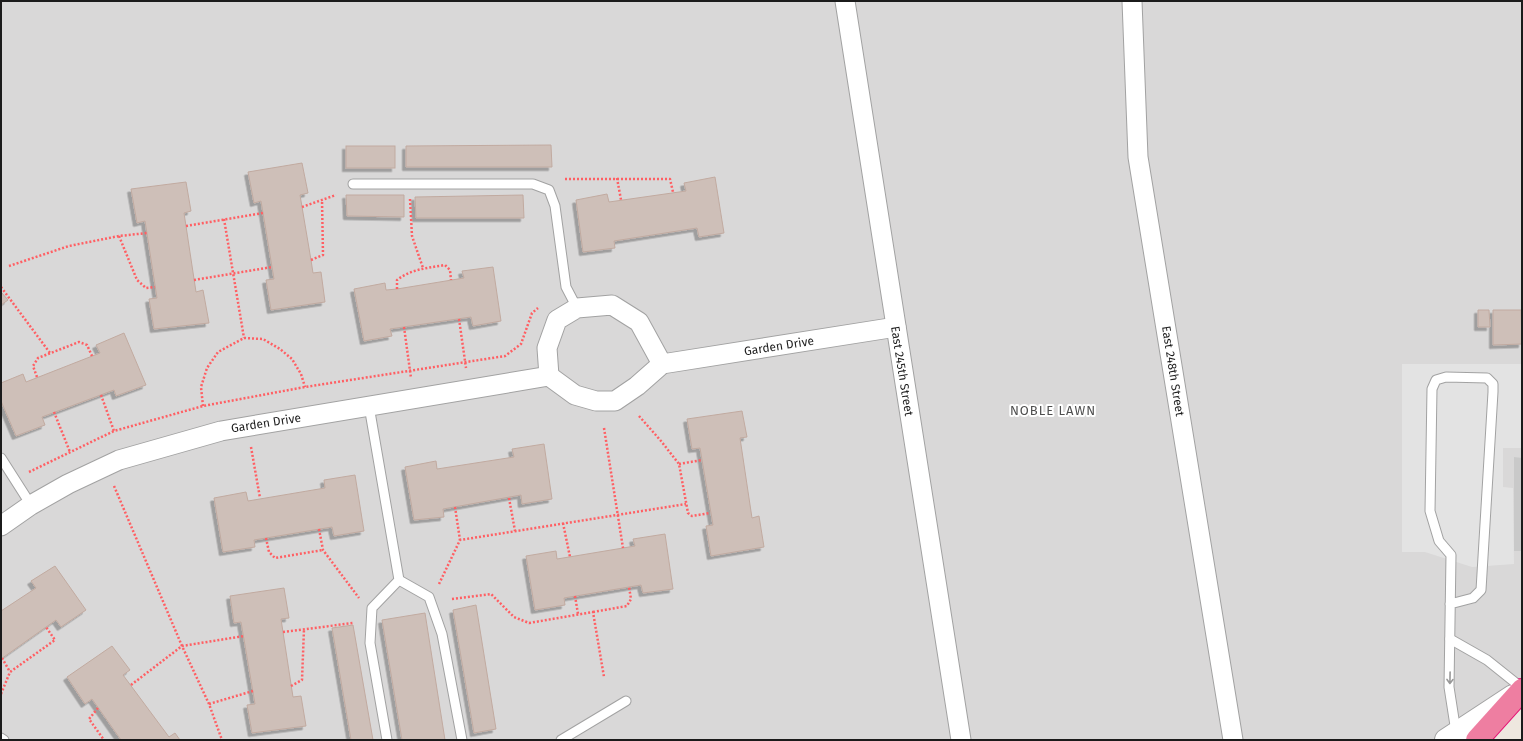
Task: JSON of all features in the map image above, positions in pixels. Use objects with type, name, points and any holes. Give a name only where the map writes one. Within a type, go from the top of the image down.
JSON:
[{"type":"highway","points":[[1477,740],[1522,689]]},
{"type":"street","name":"East 245th Street","points":[[845,1],[961,740]]},
{"type":"street","name":"East 248th Street","points":[[1132,1],[1138,157],[1233,740]]},
{"type":"street","points":[[612,305],[639,322],[662,364],[637,386],[615,401],[596,401],[575,395],[549,376],[547,348],[557,320],[577,308],[612,305]]},
{"type":"street","name":"Garden Drive","points":[[662,364],[896,327]]},
{"type":"street","name":"Garden Drive","points":[[1,526],[31,505],[68,484],[119,460],[221,431],[549,376]]},
{"type":"street","points":[[1451,736],[1522,689]]},
{"type":"lane","points":[[353,184],[533,184],[549,190],[555,206],[566,287],[577,308]]},
{"type":"lane","points":[[1450,604],[1473,598],[1481,590],[1493,392],[1493,384],[1487,378],[1446,377],[1436,380],[1432,389],[1430,511],[1439,541],[1451,555],[1450,604],[1451,736]]},
{"type":"lane","points":[[369,406],[399,580]]},
{"type":"lane","points":[[1,458],[31,505]]},
{"type":"lane","points":[[387,740],[370,643],[372,608],[399,580]]},
{"type":"lane","points":[[399,580],[429,597],[442,634],[462,740]]},
{"type":"lane","points":[[1450,639],[1487,660],[1522,689]]},
{"type":"lane","points":[[561,740],[626,701]]},
{"type":"path","points":[[617,178],[621,200]]},
{"type":"path","points":[[565,179],[670,179],[673,192]]},
{"type":"path","points":[[302,207],[336,195]]},
{"type":"path","points":[[410,197],[412,236],[423,268]]},
{"type":"path","points":[[311,260],[323,255],[322,200]]},
{"type":"path","points":[[186,226],[263,213]]},
{"type":"path","points":[[224,219],[244,338]]},
{"type":"path","points":[[9,266],[69,246],[118,236],[147,233]]},
{"type":"path","points":[[118,236],[137,280],[146,288],[155,287]]},
{"type":"path","points":[[397,289],[397,280],[404,274],[423,268],[444,266],[450,270],[451,280]]},
{"type":"path","points":[[194,280],[272,267]]},
{"type":"path","points":[[1,287],[50,353]]},
{"type":"path","points":[[24,474],[114,430],[203,406],[305,387],[505,356],[521,344],[532,314],[540,306]]},
{"type":"path","points":[[459,319],[467,374]]},
{"type":"path","points":[[404,327],[412,384]]},
{"type":"path","points":[[203,406],[201,387],[207,368],[218,352],[244,338],[263,339],[280,349],[292,359],[301,374],[305,387]]},
{"type":"path","points":[[36,378],[33,366],[38,358],[50,353],[79,342],[88,346],[92,356]]},
{"type":"path","points":[[101,395],[114,430]]},
{"type":"path","points":[[54,412],[70,452]]},
{"type":"path","points":[[639,416],[679,464],[688,513],[692,516],[710,513]]},
{"type":"path","points":[[604,428],[624,548]]},
{"type":"path","points":[[250,443],[260,498]]},
{"type":"path","points":[[679,464],[702,460]]},
{"type":"path","points":[[113,484],[182,646],[209,704],[222,740]]},
{"type":"path","points":[[509,498],[514,531]]},
{"type":"path","points":[[460,540],[686,504]]},
{"type":"path","points":[[437,587],[460,540],[455,507]]},
{"type":"path","points":[[563,523],[570,557]]},
{"type":"path","points":[[320,529],[323,550],[361,601]]},
{"type":"path","points":[[266,538],[269,552],[275,558],[323,550]]},
{"type":"path","points":[[452,599],[491,594],[514,618],[530,622],[627,606],[631,599],[629,587]]},
{"type":"path","points":[[576,596],[578,614]]},
{"type":"path","points":[[593,612],[604,677]]},
{"type":"path","points":[[283,632],[353,622]]},
{"type":"path","points":[[1,694],[10,672],[55,640],[46,627]]},
{"type":"path","points":[[291,686],[302,680],[304,629]]},
{"type":"path","points":[[131,685],[182,646],[244,636]]},
{"type":"path","points":[[2,658],[10,672]]},
{"type":"path","points":[[209,704],[253,691]]},
{"type":"path","points":[[98,708],[89,718],[103,739]]},
{"type":"shaded area","points":[[1,1],[1522,1],[1522,689],[1446,740],[1,740]]},
{"type":"shaded area","points":[[1402,364],[1522,364],[1522,448],[1503,448],[1503,487],[1513,488],[1514,564],[1472,567],[1425,552],[1402,552]]},
{"type":"shaded area","points":[[1514,457],[1522,458],[1522,551],[1514,551]]},
{"type":"building","points":[[551,145],[552,167],[406,167],[406,146]]},
{"type":"building","points":[[346,146],[395,146],[395,168],[346,168]]},
{"type":"building","points":[[302,163],[308,193],[300,195],[313,273],[321,272],[325,302],[271,310],[266,280],[274,279],[261,201],[254,203],[248,172]]},
{"type":"building","points":[[715,177],[724,233],[699,237],[697,228],[614,241],[615,248],[583,252],[576,200],[607,194],[609,202],[686,191],[684,183]]},
{"type":"building","points":[[186,182],[191,211],[184,213],[196,292],[203,290],[209,323],[154,329],[149,299],[157,298],[145,221],[137,223],[131,189]]},
{"type":"building","points":[[346,195],[404,195],[404,217],[347,216]]},
{"type":"building","points":[[523,195],[524,218],[416,218],[415,197]]},
{"type":"building","points":[[493,267],[501,321],[473,326],[471,317],[390,329],[392,336],[364,341],[354,289],[385,283],[386,290],[397,289],[464,278],[462,271]]},
{"type":"building","points":[[1,292],[8,300],[1,305]]},
{"type":"building","points":[[1478,310],[1489,310],[1490,327],[1478,327]]},
{"type":"building","points":[[1493,310],[1521,310],[1522,344],[1493,345]]},
{"type":"building","points":[[124,333],[146,385],[116,396],[114,390],[42,417],[45,425],[16,436],[1,401],[1,383],[23,374],[26,382],[100,353],[96,345]]},
{"type":"building","points":[[742,411],[747,437],[740,438],[752,518],[759,516],[764,547],[711,556],[706,526],[713,525],[700,448],[692,449],[687,419]]},
{"type":"building","points":[[544,444],[552,499],[522,504],[521,495],[443,509],[444,517],[414,520],[405,467],[436,461],[437,469],[514,457],[512,449]]},
{"type":"building","points":[[355,475],[364,531],[334,536],[332,527],[254,540],[255,547],[223,552],[214,498],[246,492],[248,501],[325,488],[324,480]]},
{"type":"building","points":[[665,534],[673,589],[643,593],[641,585],[564,598],[565,605],[535,610],[526,556],[556,551],[557,559],[635,546],[633,539]]},
{"type":"building","points":[[55,566],[86,610],[61,627],[56,620],[1,659],[1,611],[36,588],[31,581]]},
{"type":"building","points":[[284,588],[289,618],[281,619],[293,697],[301,696],[306,726],[252,733],[247,705],[255,704],[241,622],[234,623],[230,596]]},
{"type":"building","points":[[476,605],[496,729],[474,733],[453,610]]},
{"type":"building","points":[[425,613],[445,740],[402,740],[382,620]]},
{"type":"building","points":[[353,625],[373,740],[351,740],[332,628]]},
{"type":"building","points":[[112,646],[130,670],[123,675],[169,737],[175,733],[180,740],[121,740],[92,699],[85,704],[67,677]]},
{"type":"district","name":"NOBLE LAWN","points":[[1053,410]]}]
